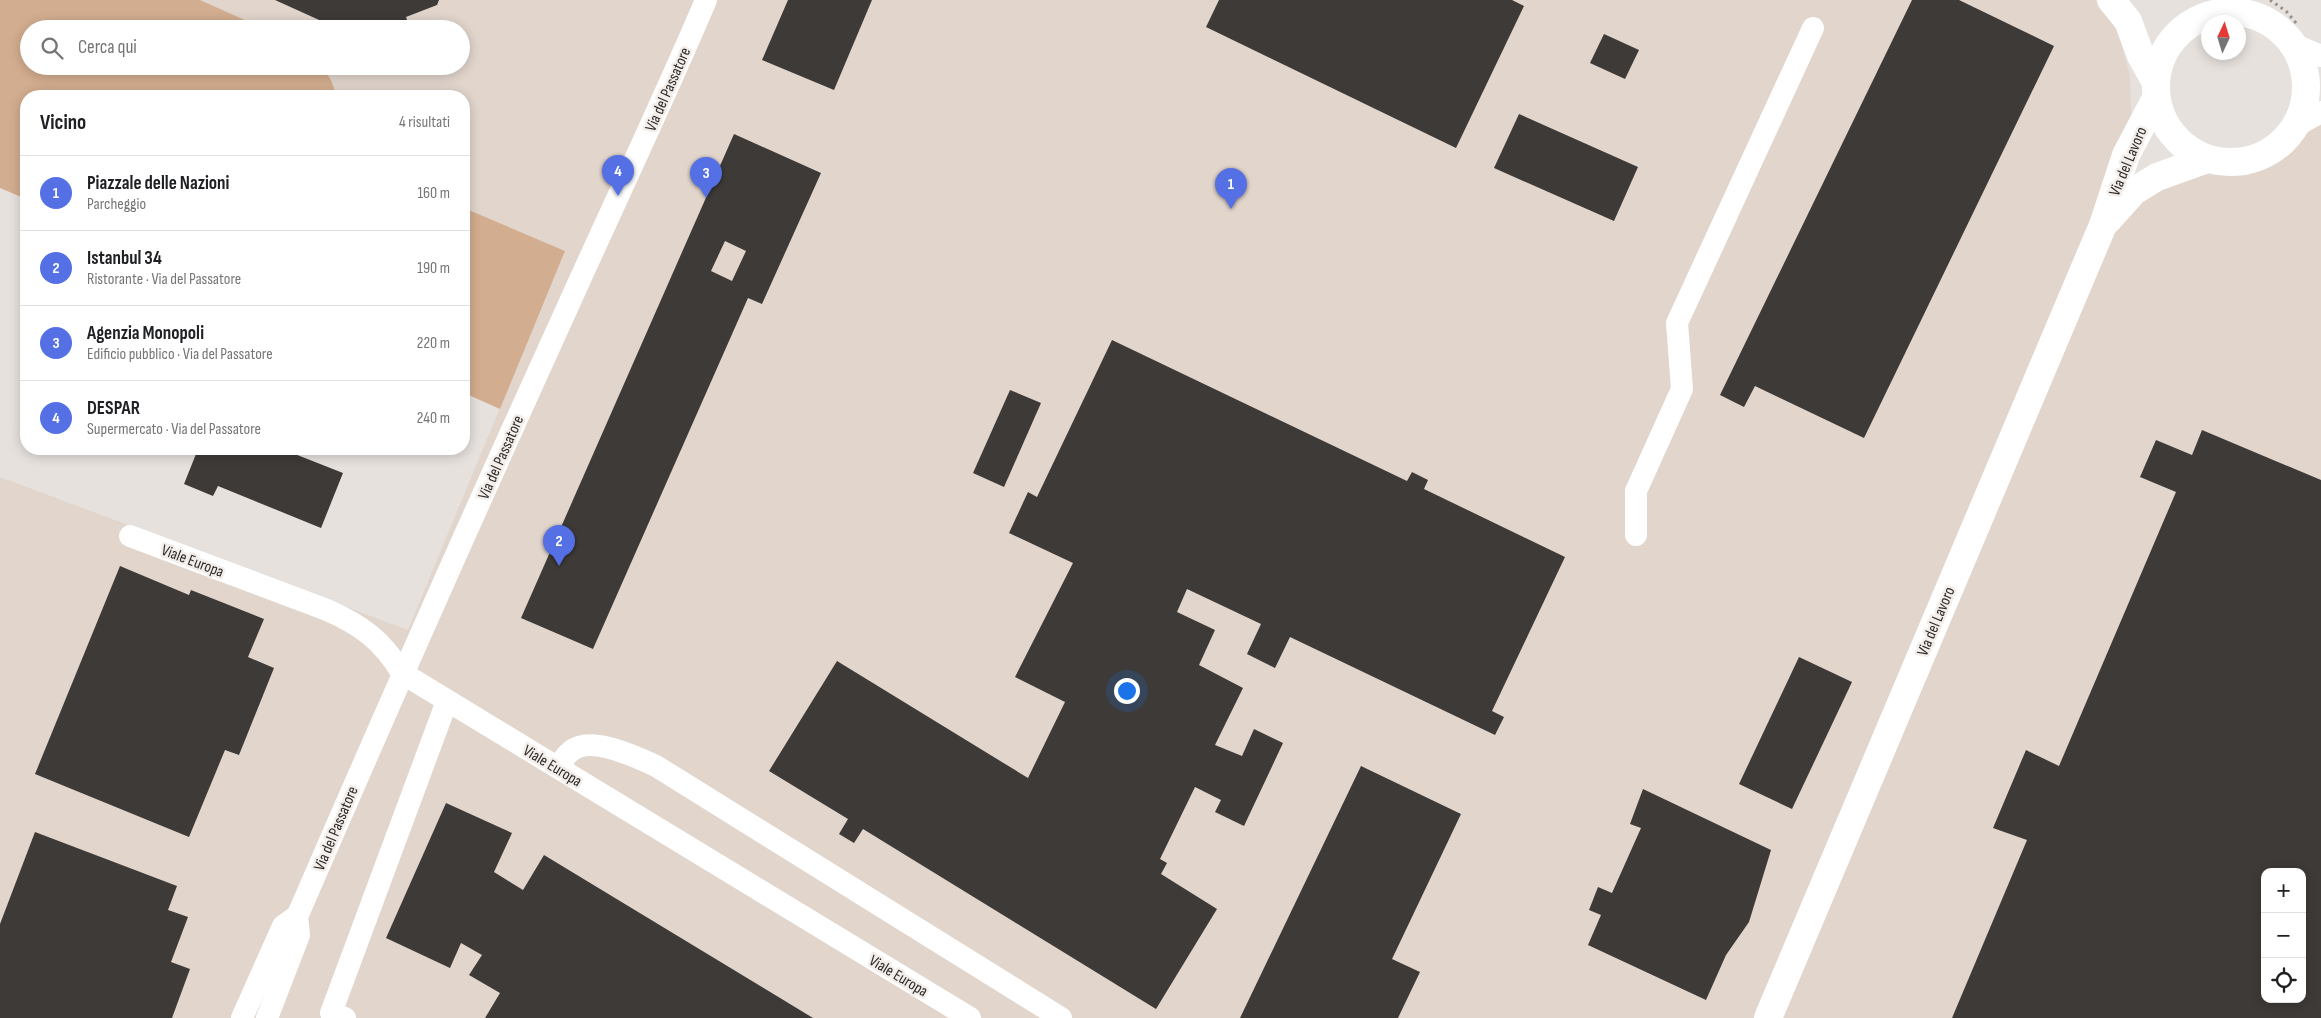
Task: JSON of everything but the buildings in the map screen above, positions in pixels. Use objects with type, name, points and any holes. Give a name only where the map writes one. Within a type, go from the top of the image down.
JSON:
[{"type":"main road","points":[[2111,0],[2128,20],[2155,90]]},
{"type":"main road","points":[[2212,0],[2242,12]]},
{"type":"main road","name":"Via del Lavoro","points":[[1768,1018],[2103,225],[2126,155],[2155,90],[2161,57],[2174,36],[2194,21],[2217,13],[2242,12],[2262,18],[2279,29],[2297,36],[2307,84],[2304,106],[2296,126],[2284,142],[2267,154],[2254,159],[2228,163],[2207,159],[2189,150],[2173,137],[2162,119],[2155,90]]},
{"type":"main road","name":"Via del Lavoro","points":[[2103,225],[2134,191],[2157,177],[2207,159]]},
{"type":"street","name":"Via del Passatore","points":[[242,1018],[284,926],[296,916],[402,673],[616,200],[672,82],[706,0]]},
{"type":"street","points":[[1636,535],[1636,491],[1682,389],[1677,323],[1813,28]]},
{"type":"street","points":[[2297,36],[2321,56]]},
{"type":"street","points":[[2296,126],[2321,112]]},
{"type":"street","name":"Viale Europa","points":[[130,536],[343,617],[381,642],[402,673],[970,1018]]},
{"type":"street","points":[[345,1018],[330,1013],[447,701]]},
{"type":"street","points":[[558,767],[570,751],[580,746],[616,749],[656,766],[1061,1018]]},
{"type":"street","name":"Via del Passatore","points":[[267,1018],[299,935],[296,916]]},
{"type":"path","points":[[2270,0],[2286,11],[2297,36]]},
{"type":"shaded area","points":[[0,0],[200,0],[245,20],[20,20],[20,75],[328,75],[335,90],[20,90],[20,196],[0,188]]},
{"type":"shaded area","points":[[200,0],[2095,0],[2118,31],[2130,76],[2132,139],[2096,230],[2145,195],[2200,174],[2245,176],[2278,163],[2304,135],[2321,123],[2321,1018],[0,1018],[0,477],[408,630],[565,251],[470,211],[470,90],[335,90],[328,75],[470,75],[470,20],[245,20]]},
{"type":"shaded area","points":[[470,211],[565,251],[500,409],[470,396]]},
{"type":"place","name":"DESPAR","points":[[618,196]]},
{"type":"place","name":"Agenzia Monopoli","points":[[706,198]]},
{"type":"place","name":"Piazzale delle Nazioni","points":[[1231,209]]},
{"type":"place","name":"Istanbul 34","points":[[559,566]]}]
